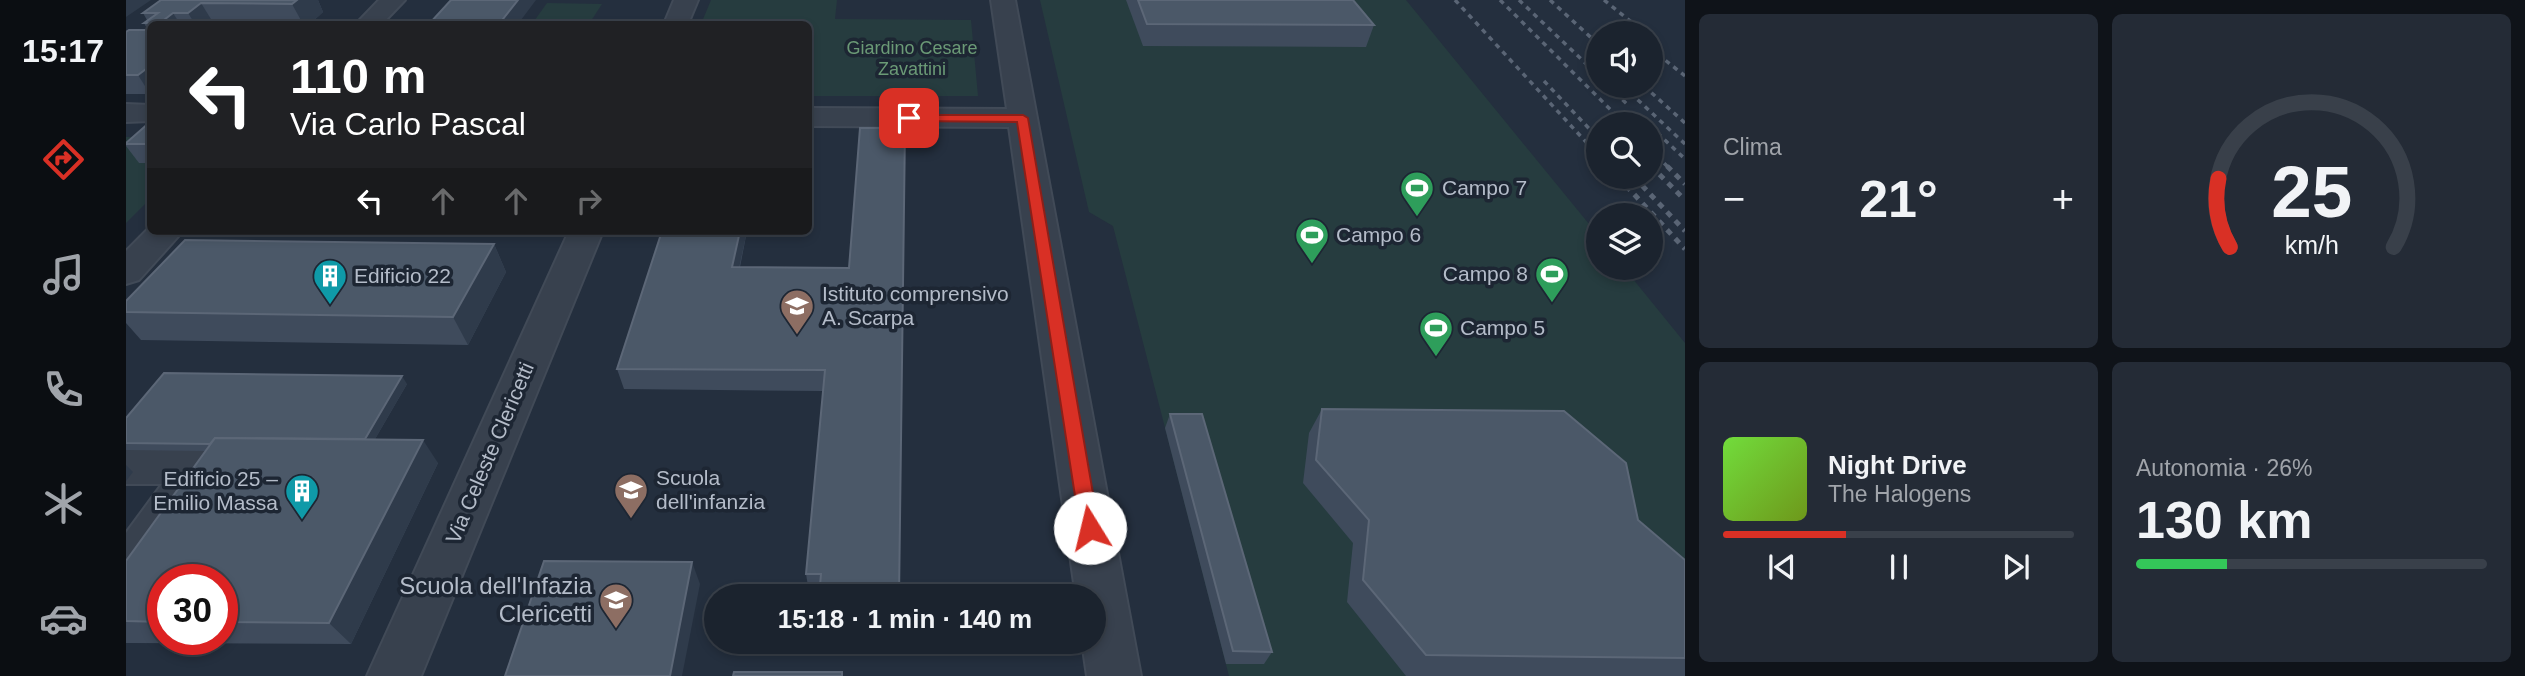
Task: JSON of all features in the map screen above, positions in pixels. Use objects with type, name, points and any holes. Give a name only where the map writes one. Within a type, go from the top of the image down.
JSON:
[{"type":"street","points":[[371,21],[393,0]]},
{"type":"street","points":[[677,21],[686,0]]},
{"type":"street","points":[[1003,0],[1114,676]]},
{"type":"street","points":[[126,113],[147,113]]},
{"type":"street","points":[[812,117],[1023,118]]},
{"type":"street","points":[[126,272],[162,235]]},
{"type":"street","name":"Via Celeste Clericetti","points":[[394,676],[584,235]]},
{"type":"street","points":[[126,466],[200,466],[126,572]]},
{"type":"green space","name":"Giardino Cesare Zavattini","points":[[711,0],[837,0],[835,19],[971,20],[978,96],[812,96],[812,21],[702,21]]},
{"type":"green space","points":[[1040,0],[1406,0],[1586,220],[1586,280],[1634,280],[1685,343],[1685,676],[1229,676],[1113,226],[1089,212]]},
{"type":"green space","points":[[547,3],[602,4],[591,21],[534,21]]},
{"type":"green space","points":[[126,137],[147,137],[147,202],[126,223]]},
{"type":"building","points":[[161,0],[297,0],[292,4],[201,3],[188,13],[173,13],[163,21],[147,23],[144,23],[158,13],[143,13]]},
{"type":"building","points":[[451,0],[518,0],[501,21],[432,21]]},
{"type":"building","points":[[1138,0],[1353,0],[1374,25],[1147,24]]},
{"type":"building","points":[[147,30],[147,68],[138,75],[126,75],[126,32]]},
{"type":"building","points":[[147,125],[147,144],[126,143]]},
{"type":"building","points":[[860,128],[905,128],[899,584],[820,584],[821,574],[806,574],[825,370],[617,369],[661,235],[739,235],[732,267],[849,268]]},
{"type":"building","points":[[185,240],[494,244],[453,317],[126,312],[126,301]]},
{"type":"building","points":[[164,373],[402,376],[365,439],[215,438],[210,444],[126,443],[126,418]]},
{"type":"building","points":[[1322,409],[1564,411],[1626,463],[1638,520],[1685,560],[1685,658],[1426,655],[1363,580],[1369,520],[1316,460]]},
{"type":"building","points":[[1170,414],[1202,414],[1272,652],[1233,651]]},
{"type":"building","name":"Edificio 25 – Emilio Massa","points":[[215,438],[423,440],[329,623],[238,622],[238,564],[147,564],[147,622],[126,621],[126,561]]},
{"type":"building","name":"Scuola dell'Infazia Clericetti","points":[[544,561],[692,562],[670,676],[505,676]]},
{"type":"building","points":[[734,672],[842,672],[842,676],[733,676]]},
{"type":"railway","points":[[1455,0],[1586,142]]},
{"type":"railway","points":[[1500,0],[1613,112]]},
{"type":"railway","points":[[1519,0],[1586,64]]},
{"type":"railway","points":[[1550,0],[1586,33]]},
{"type":"railway","points":[[1604,0],[1630,21]]},
{"type":"railway","points":[[1663,58],[1685,76]]},
{"type":"railway","points":[[1544,81],[1586,125]]},
{"type":"railway","points":[[1621,98],[1628,105]]},
{"type":"railway","points":[[1636,98],[1685,144]]},
{"type":"railway","points":[[1657,98],[1685,123]]},
{"type":"railway","points":[[1663,138],[1685,159]]},
{"type":"railway","points":[[1663,162],[1685,184]]},
{"type":"railway","points":[[1663,178],[1685,200]]},
{"type":"railway","points":[[1629,189],[1685,249]]},
{"type":"railway","points":[[1645,189],[1685,231]]},
{"type":"place","name":"Campo 7","points":[[1417,218]]},
{"type":"place","name":"Campo 6","points":[[1312,265]]},
{"type":"place","name":"Campo 8","points":[[1552,304]]},
{"type":"place","name":"Edificio 22","points":[[330,306]]},
{"type":"place","name":"Istituto comprensivo A. Scarpa","points":[[797,336]]},
{"type":"place","name":"Campo 5","points":[[1436,358]]},
{"type":"place","name":"Scuola dell'infanzia","points":[[631,520]]},
{"type":"place","name":"Edificio 25 – Emilio Massa","points":[[302,521]]},
{"type":"place","name":"Scuola dell'Infazia Clericetti","points":[[616,630]]},
{"type":"route","points":[[909,118],[1023,118],[1090,528]]}]
